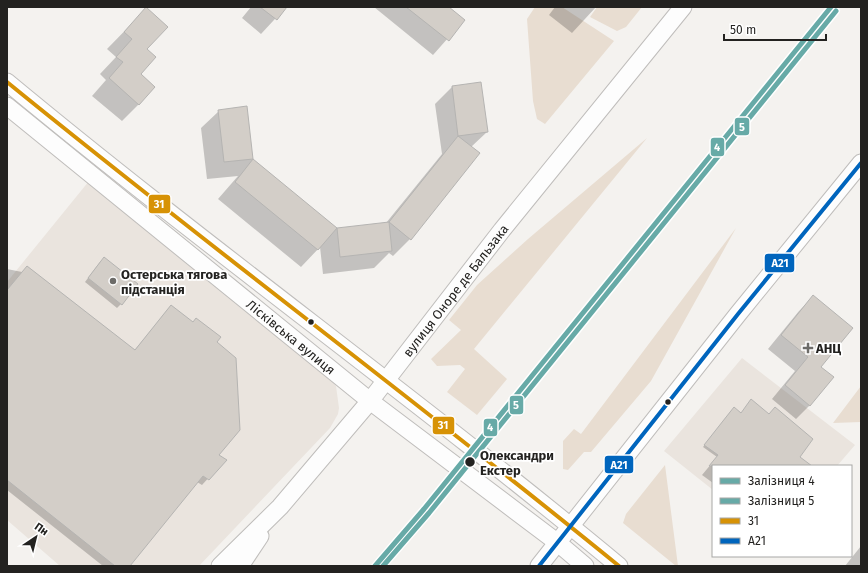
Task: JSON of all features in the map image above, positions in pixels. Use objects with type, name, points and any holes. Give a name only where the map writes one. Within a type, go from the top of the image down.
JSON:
[{"type":"street","name":"вулиця Оноре де Бальзака","points":[[220,566],[280,506],[370,401],[502,230],[683,7]]},
{"type":"street","name":"Лісківська вулиця","points":[[7,82],[147,194],[571,526],[619,566]]},
{"type":"street","name":"Лісківська вулиця","points":[[7,106],[370,401],[585,566]]},
{"type":"street","points":[[539,566],[558,544],[738,314],[861,164]]},
{"type":"street","points":[[240,566],[280,506]]},
{"type":"shaded area","points":[[535,7],[562,7],[614,41],[545,124],[537,119],[533,101],[527,19]]},
{"type":"shaded area","points":[[597,7],[642,7],[626,27],[617,31],[590,17]]},
{"type":"shaded area","points":[[647,138],[474,349],[507,379],[477,415],[447,392],[465,369],[460,365],[437,366],[431,359],[461,330],[449,320],[477,285],[528,239]]},
{"type":"shaded area","points":[[89,181],[330,377],[336,386],[339,408],[338,414],[330,428],[199,566],[60,566],[7,520],[7,282]]},
{"type":"shaded area","points":[[736,228],[651,381],[591,452],[584,452],[568,470],[563,469],[563,441],[574,429],[581,434]]},
{"type":"shaded area","points":[[742,358],[855,445],[838,465],[712,465],[712,489],[664,451]]},
{"type":"shaded area","points":[[861,386],[861,422],[833,423]]},
{"type":"shaded area","points":[[665,465],[678,566],[676,566],[623,523],[626,514]]},
{"type":"building","points":[[146,7],[168,27],[147,49],[156,57],[141,74],[155,87],[139,105],[109,78],[123,62],[116,57],[132,39],[124,32]]},
{"type":"building","points":[[260,7],[287,7],[277,20]]},
{"type":"building","points":[[406,7],[449,7],[465,20],[449,41]]},
{"type":"building","points":[[481,82],[488,132],[458,136],[452,86]]},
{"type":"building","points":[[247,106],[253,159],[224,162],[218,110]]},
{"type":"building","points":[[458,136],[480,153],[411,240],[389,222]]},
{"type":"building","points":[[253,159],[337,228],[318,250],[235,182]]},
{"type":"building","points":[[389,222],[392,251],[340,257],[337,228]]},
{"type":"building","name":"Остерська тягова пiдстанцiя","points":[[104,257],[138,284],[122,305],[88,278]]},
{"type":"building","points":[[27,266],[135,350],[171,305],[193,322],[196,318],[221,337],[217,342],[236,358],[240,430],[219,455],[227,460],[209,480],[203,476],[130,566],[115,566],[7,480],[7,290]]},
{"type":"building","points":[[813,295],[853,328],[821,367],[834,377],[810,406],[785,385],[808,357],[781,335]]},
{"type":"building","points":[[751,399],[769,414],[775,407],[813,439],[800,457],[811,465],[709,466],[718,455],[704,445],[734,407],[741,413]]},
{"type":"rail line","name":"4","points":[[375,566],[424,509],[831,7]]},
{"type":"rail line","name":"5","points":[[383,566],[429,513],[836,11]]},
{"type":"transit line","name":"31","points":[[7,82],[159,204],[467,444],[619,566]]},
{"type":"transit line","name":"А21","points":[[539,566],[738,314],[861,163]]},
{"type":"place","name":"Остерська тягова пiдстанцiя","points":[[113,281]]},
{"type":"place","name":"АНЦ","points":[[808,348]]},
{"type":"place","name":"Олександри Екстер","points":[[470,462]]}]
